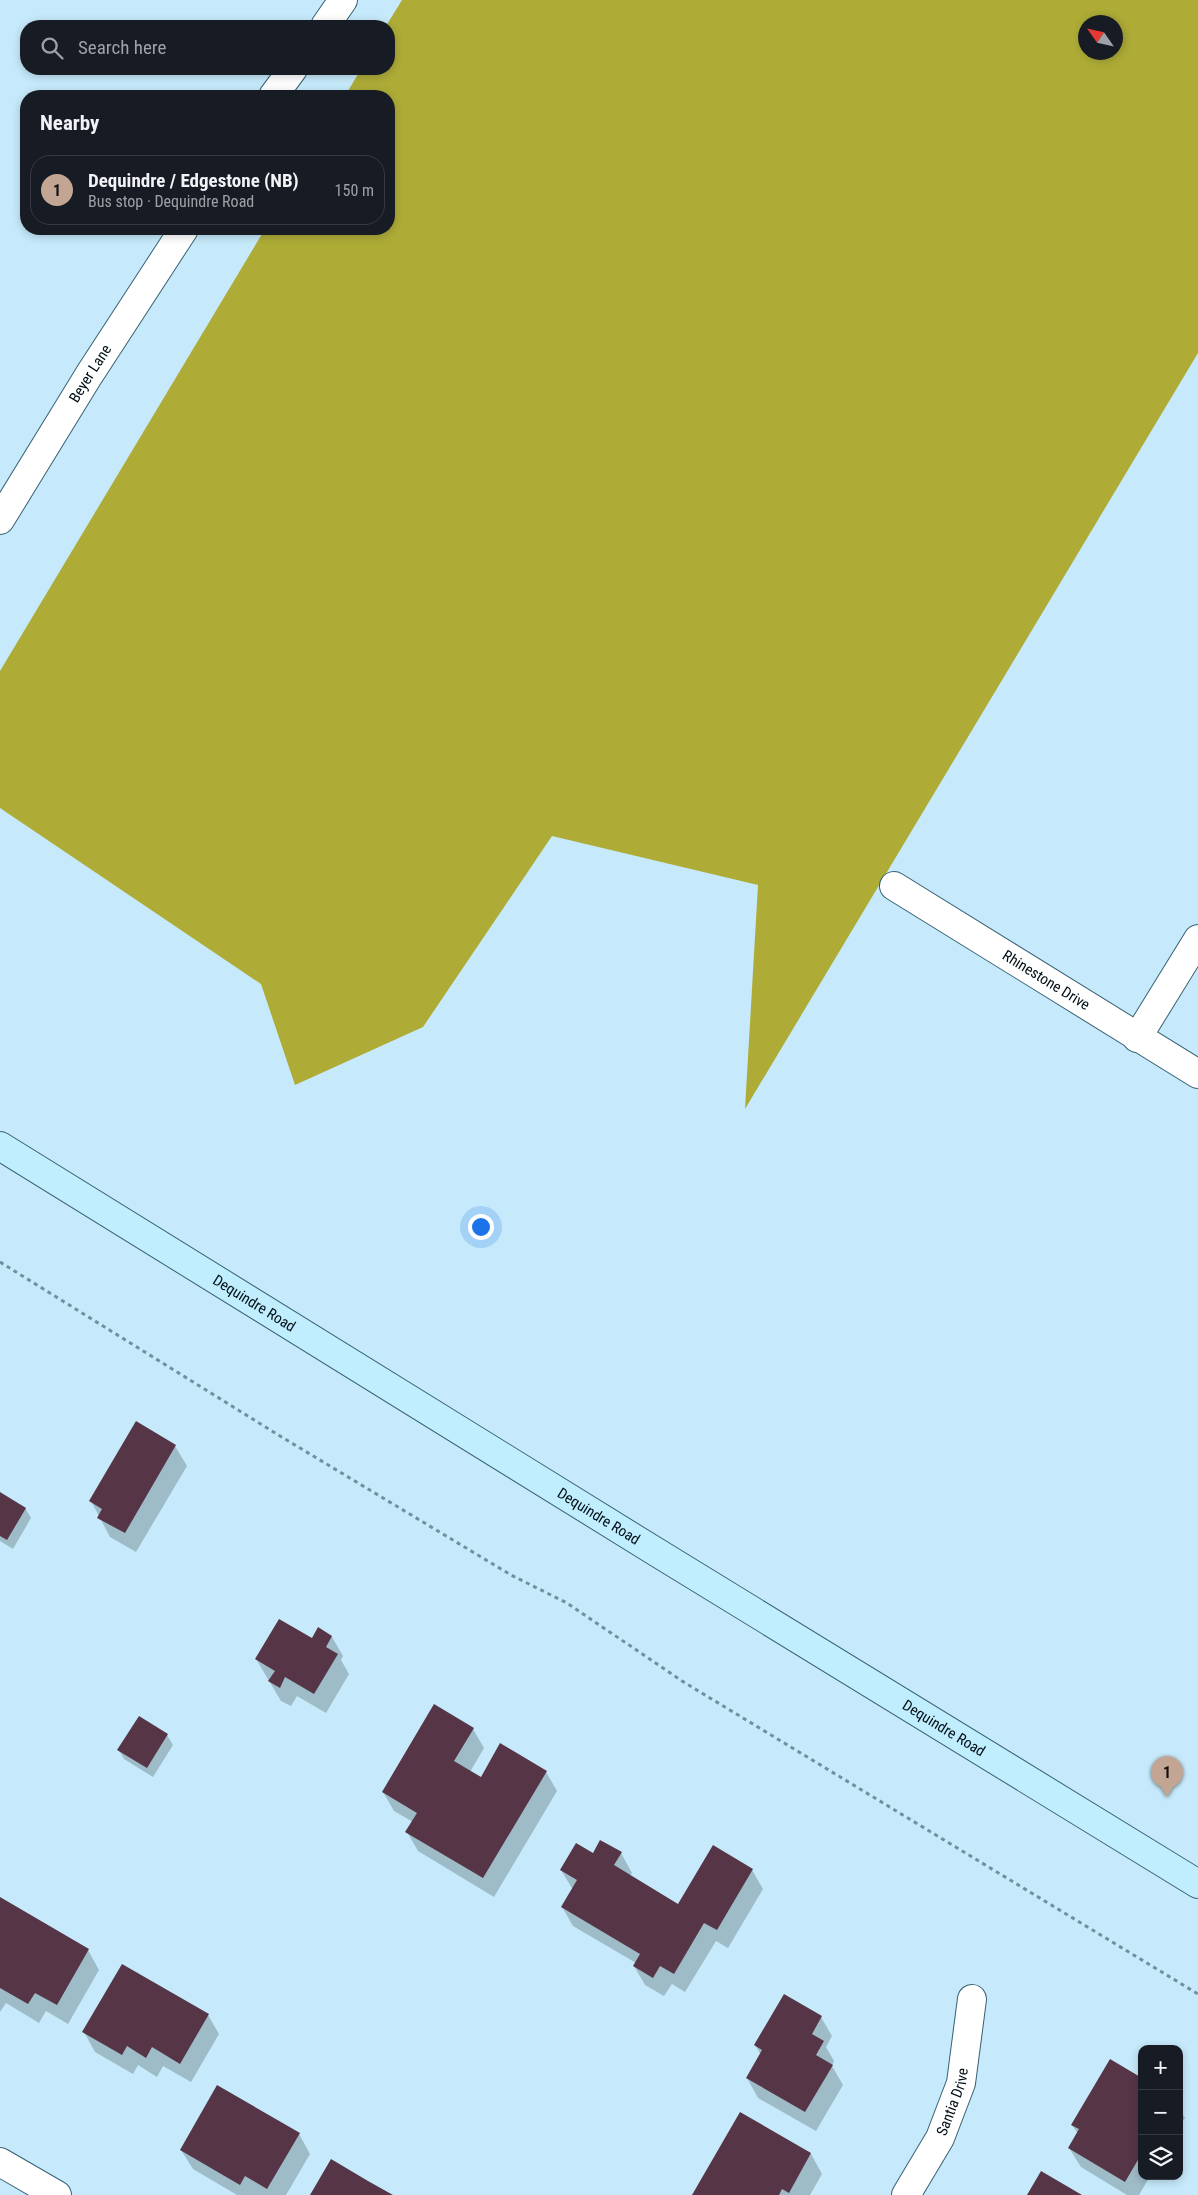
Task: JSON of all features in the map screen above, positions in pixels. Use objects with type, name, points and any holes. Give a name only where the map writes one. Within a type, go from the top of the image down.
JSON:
[{"type":"main road","name":"Dequindre Road","points":[[0,1146],[1198,1884]]},
{"type":"street","points":[[329,20],[343,0]]},
{"type":"street","points":[[277,90],[289,75]]},
{"type":"street","name":"Beyer Lane","points":[[0,520],[89,375],[180,235]]},
{"type":"street","name":"Rhinestone Drive","points":[[894,886],[1198,1074]]},
{"type":"street","points":[[1137,1038],[1198,939]]},
{"type":"street","name":"Santia Drive","points":[[906,2195],[940,2138],[962,2083],[972,1999]]},
{"type":"street","points":[[0,2162],[57,2195]]},
{"type":"path","points":[[0,1262],[280,1436],[511,1576],[568,1603],[682,1681],[1198,1994]]},
{"type":"shaded area","points":[[402,0],[1198,0],[1198,353],[745,1109],[758,885],[552,836],[423,1027],[295,1085],[261,984],[0,808],[0,671],[261,235],[395,235],[395,90],[349,90],[357,75],[395,75],[395,20],[390,20]]},
{"type":"building","points":[[136,1421],[176,1445],[125,1533],[97,1518],[102,1509],[89,1501]]},
{"type":"building","points":[[0,1492],[26,1508],[7,1540],[0,1536]]},
{"type":"building","points":[[279,1619],[312,1638],[318,1627],[332,1636],[326,1647],[338,1654],[314,1694],[285,1677],[280,1688],[268,1681],[275,1671],[255,1659]]},
{"type":"building","points":[[434,1704],[474,1728],[454,1761],[481,1777],[500,1743],[547,1771],[483,1878],[405,1832],[417,1813],[382,1792]]},
{"type":"building","points":[[139,1716],[168,1734],[147,1768],[117,1750]]},
{"type":"building","points":[[600,1840],[622,1852],[614,1865],[678,1904],[713,1845],[753,1869],[717,1930],[704,1923],[674,1974],[660,1966],[653,1978],[633,1966],[640,1954],[561,1907],[577,1880],[560,1870],[576,1843],[593,1853]]},
{"type":"building","points":[[0,1897],[89,1949],[57,2005],[35,1993],[28,2004],[0,1988]]},
{"type":"building","points":[[122,1964],[209,2014],[180,2064],[152,2047],[146,2058],[127,2046],[122,2055],[82,2032]]},
{"type":"building","points":[[784,1994],[822,2016],[812,2034],[824,2041],[816,2055],[833,2065],[805,2112],[746,2078],[762,2050],[754,2045]]},
{"type":"building","points":[[1110,2059],[1138,2076],[1138,2160],[1125,2182],[1068,2148],[1079,2129],[1071,2125]]},
{"type":"building","points":[[217,2085],[300,2133],[267,2189],[245,2176],[240,2185],[180,2150]]},
{"type":"building","points":[[740,2112],[811,2153],[789,2193],[782,2189],[779,2195],[692,2195]]},
{"type":"building","points":[[331,2159],[368,2181],[393,2195],[310,2195]]},
{"type":"building","points":[[1041,2171],[1082,2195],[1027,2195]]},
{"type":"place","name":"Dequindre / Edgestone (NB)","points":[[1167,1797]]}]
